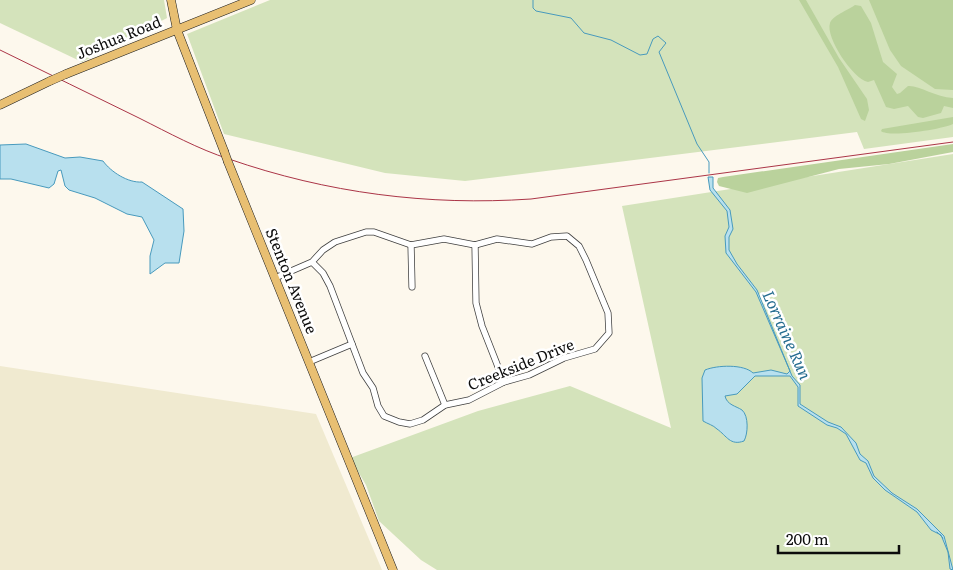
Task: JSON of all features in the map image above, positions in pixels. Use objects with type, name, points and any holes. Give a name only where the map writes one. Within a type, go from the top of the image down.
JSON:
[{"type":"main road","name":"Stenton Avenue","points":[[171,0],[177,30],[228,162],[394,570]]},
{"type":"main road","name":"Joshua Road","points":[[0,105],[66,74],[251,0]]},
{"type":"street","name":"Creekside Drive","points":[[275,278],[312,262],[323,250],[335,242],[366,232],[374,232],[411,245],[444,239],[475,245],[497,239],[532,244],[552,237],[567,236],[579,246],[586,260],[608,313],[609,333],[595,349],[564,358],[529,375],[504,382],[469,400],[445,405],[424,420],[410,424],[384,416],[352,344],[330,286],[323,273],[312,262]]},
{"type":"street","points":[[411,245],[412,287]]},
{"type":"street","points":[[475,245],[476,303],[482,326],[504,382]]},
{"type":"street","points":[[309,362],[352,344]]},
{"type":"street","points":[[425,356],[445,405]]},
{"type":"shaded area","points":[[0,366],[316,414],[382,570],[0,570]]},
{"type":"green space","points":[[0,0],[164,0],[167,18],[82,62],[0,23]]},
{"type":"green space","points":[[270,0],[953,0],[953,137],[864,149],[857,132],[465,181],[385,173],[224,134],[187,34]]},
{"type":"green space","points":[[799,0],[806,0],[839,58],[867,99],[869,110],[865,121],[861,119],[838,67]]},
{"type":"green space","points":[[869,0],[953,0],[953,90],[935,89],[901,66],[890,50]]},
{"type":"green space","points":[[855,5],[861,6],[871,23],[883,62],[897,74],[892,87],[897,94],[908,86],[917,87],[940,96],[953,98],[953,108],[944,106],[941,113],[923,118],[918,117],[908,106],[894,109],[886,107],[874,80],[868,82],[862,79],[848,66],[832,38],[831,20]]},
{"type":"green space","points":[[953,117],[953,124],[939,128],[894,134],[881,131],[882,129]]},
{"type":"green space","points":[[953,144],[953,152],[889,164],[839,169],[747,193],[719,186],[717,182],[718,178],[723,177]]},
{"type":"green space","points":[[953,154],[953,570],[437,570],[421,560],[379,521],[366,485],[350,458],[478,411],[570,386],[671,428],[622,206]]},
{"type":"water","points":[[26,144],[65,158],[80,157],[103,161],[120,176],[131,181],[142,182],[183,209],[184,231],[179,263],[165,263],[150,274],[150,256],[154,240],[142,217],[127,214],[95,198],[69,190],[65,186],[61,170],[58,171],[54,184],[49,188],[11,179],[0,179],[0,145]]},
{"type":"water","points":[[708,177],[713,177],[713,188],[730,210],[733,229],[729,237],[729,250],[757,290],[789,370],[756,292],[726,253],[725,236],[729,227],[727,211],[710,190]]},
{"type":"water","points":[[730,366],[743,368],[753,373],[771,370],[787,374],[790,371],[800,385],[800,404],[828,422],[841,427],[856,443],[860,454],[868,461],[874,476],[892,493],[917,509],[944,536],[953,570],[950,569],[948,552],[941,535],[931,530],[917,512],[885,490],[873,478],[866,463],[860,460],[846,434],[837,428],[827,425],[798,406],[798,387],[790,376],[755,376],[737,394],[725,396],[732,405],[742,410],[746,416],[747,430],[744,441],[735,442],[729,440],[714,426],[703,421],[702,378],[705,370]]},
{"type":"waterway","name":"Lorraine Run","points":[[533,0],[533,8],[536,11],[571,18],[584,33],[611,40],[640,55],[647,54],[653,39],[658,36],[666,43],[659,52],[697,144],[709,162],[709,173]]},
{"type":"waterway","name":"Lorraine Run","points":[[937,532],[943,538]]},
{"type":"railway","points":[[0,50],[217,155],[303,181],[378,194],[416,198],[492,201],[531,199],[953,142]]}]
